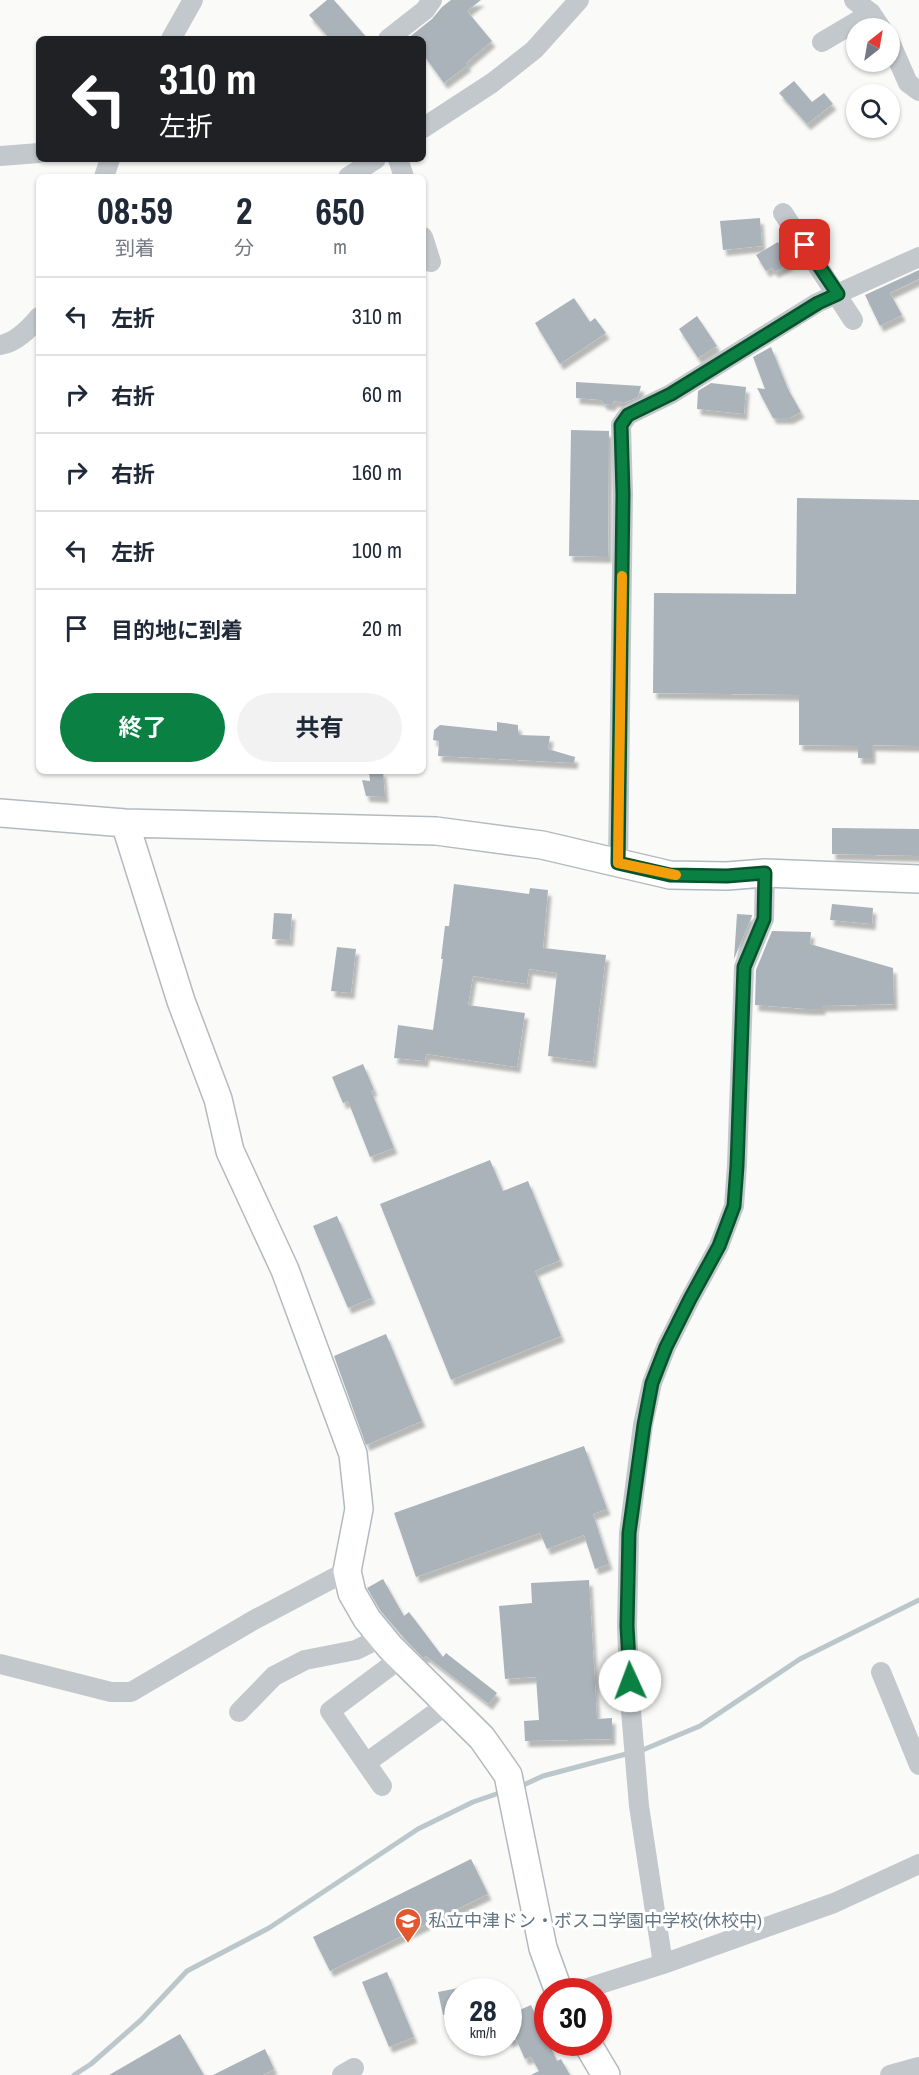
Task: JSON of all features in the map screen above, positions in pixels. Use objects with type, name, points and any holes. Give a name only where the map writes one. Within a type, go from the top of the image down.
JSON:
[{"type":"street","points":[[173,36],[194,0]]},
{"type":"street","points":[[392,36],[425,10],[432,0]]},
{"type":"street","points":[[426,126],[492,83],[534,50],[579,0]]},
{"type":"street","points":[[854,0],[873,18]]},
{"type":"street","points":[[822,42],[846,33]]},
{"type":"street","points":[[900,65],[908,83],[919,91]]},
{"type":"street","points":[[0,156],[36,153]]},
{"type":"street","points":[[353,174],[371,162]]},
{"type":"street","points":[[783,213],[853,320]]},
{"type":"street","points":[[426,246],[431,262]]},
{"type":"street","points":[[618,863],[623,494],[621,425],[628,415],[671,394],[818,303],[919,257]]},
{"type":"street","points":[[7,342],[27,331],[36,320]]},
{"type":"street","points":[[7,342],[36,338]]},
{"type":"street","points":[[0,813],[125,823],[436,831],[542,845],[670,875],[727,876],[765,873],[919,879]]},
{"type":"street","points":[[125,823],[181,1001],[218,1099],[230,1151],[285,1270],[353,1454],[359,1509],[347,1570],[352,1593],[367,1619],[381,1636],[482,1738],[508,1775],[543,1948],[554,1978]]},
{"type":"street","points":[[663,1964],[639,1806],[631,1711],[627,1626],[629,1533],[652,1383],[666,1347],[719,1246],[734,1206],[744,967],[764,919],[765,873]]},
{"type":"street","points":[[0,1664],[111,1692],[131,1692],[252,1621],[347,1570]]},
{"type":"street","points":[[239,1712],[274,1676],[305,1660],[356,1650],[381,1636]]},
{"type":"street","points":[[382,1786],[330,1711],[401,1658]]},
{"type":"street","points":[[881,1672],[919,1765]]},
{"type":"street","points":[[366,1763],[449,1703]]},
{"type":"street","points":[[612,1980],[834,1903],[919,1864]]},
{"type":"street","points":[[595,2056],[606,2075]]},
{"type":"street","points":[[890,2075],[919,2067]]},
{"type":"building","points":[[327,0],[334,0],[365,36],[327,36],[309,15]]},
{"type":"building","points":[[451,0],[481,0],[467,11],[492,41],[466,63],[468,65],[444,83],[426,58],[426,36],[411,36],[432,19]]},
{"type":"building","points":[[794,81],[812,102],[824,93],[833,104],[807,124],[779,93]]},
{"type":"building","points":[[760,218],[762,246],[723,250],[720,221]]},
{"type":"building","points":[[778,242],[790,264],[775,272],[772,268],[766,271],[756,255]]},
{"type":"building","points":[[919,270],[919,279],[890,293],[902,315],[880,326],[865,295]]},
{"type":"building","points":[[574,298],[590,322],[595,318],[606,333],[560,364],[535,323]]},
{"type":"building","points":[[697,316],[717,346],[698,358],[679,329]]},
{"type":"building","points":[[771,347],[788,389],[801,412],[790,418],[773,418],[757,388],[765,389],[753,357]]},
{"type":"building","points":[[576,382],[641,386],[638,397],[624,403],[614,401],[612,405],[604,404],[601,400],[576,398]]},
{"type":"building","points":[[711,383],[746,387],[744,414],[697,409],[698,391]]},
{"type":"building","points":[[571,430],[609,431],[608,557],[569,556]]},
{"type":"building","points":[[797,498],[919,500],[919,746],[872,745],[872,758],[858,758],[858,746],[799,745],[799,695],[653,693],[654,593],[796,594]]},
{"type":"building","points":[[497,722],[518,725],[518,735],[550,736],[548,749],[575,757],[574,763],[438,756],[439,741],[433,740],[434,730],[440,725],[497,731]]},
{"type":"building","points":[[369,774],[383,774],[385,797],[366,796],[362,780],[370,781]]},
{"type":"building","points":[[832,828],[919,829],[919,856],[832,854]]},
{"type":"building","points":[[454,884],[529,894],[530,888],[548,890],[543,948],[606,955],[593,1062],[548,1056],[557,973],[529,969],[527,984],[473,976],[468,1005],[525,1013],[517,1067],[426,1054],[425,1061],[394,1058],[398,1025],[433,1030],[445,926],[449,926]]},
{"type":"building","points":[[832,904],[873,908],[872,924],[830,920]]},
{"type":"building","points":[[274,913],[292,914],[290,940],[272,939]]},
{"type":"building","points":[[737,914],[752,916],[734,959]]},
{"type":"building","points":[[772,931],[811,932],[810,944],[893,968],[894,1004],[822,1006],[822,1009],[755,1005],[756,970]]},
{"type":"building","points":[[337,947],[356,949],[351,993],[331,991]]},
{"type":"building","points":[[363,1064],[374,1090],[371,1091],[394,1148],[370,1157],[348,1101],[343,1103],[332,1077]]},
{"type":"building","points":[[490,1160],[503,1191],[528,1181],[560,1260],[535,1271],[561,1336],[451,1380],[380,1204]]},
{"type":"building","points":[[337,1216],[372,1298],[348,1308],[313,1226]]},
{"type":"building","points":[[386,1334],[422,1421],[366,1445],[334,1356]]},
{"type":"building","points":[[584,1446],[607,1509],[593,1514],[609,1564],[595,1569],[584,1535],[547,1549],[540,1533],[416,1577],[394,1513]]},
{"type":"building","points":[[383,1579],[404,1616],[409,1612],[443,1657],[446,1653],[497,1693],[489,1704],[426,1656],[423,1658],[380,1610],[367,1588]]},
{"type":"building","points":[[589,1580],[597,1719],[612,1718],[612,1739],[525,1741],[524,1721],[539,1720],[536,1677],[505,1679],[499,1606],[532,1603],[531,1583]]},
{"type":"building","points":[[471,1859],[488,1894],[330,1971],[313,1937]]},
{"type":"building","points":[[387,1972],[414,2037],[389,2047],[362,1982]]},
{"type":"building","points":[[444,1991],[444,2015],[443,2015],[438,1992]]},
{"type":"building","points":[[531,2005],[534,2011],[534,2056],[555,2056],[557,2061],[561,2059],[570,2075],[531,2075],[539,2071],[531,2057],[525,2059],[522,2052],[522,2009]]},
{"type":"building","points":[[180,2034],[204,2075],[109,2075]]},
{"type":"building","points":[[265,2049],[274,2069],[263,2075],[213,2075]]},
{"type":"waterway","points":[[519,1787],[543,1776],[645,1749],[700,1726],[800,1659],[919,1600]]},
{"type":"waterway","points":[[74,2075],[91,2064],[141,2020],[187,1971],[269,1928],[418,1829],[473,1802],[505,1791]]},
{"type":"slow traffic","points":[[622,576],[618,863],[676,875]]},
{"type":"place","name":"私立中津ドン・ボスコ学園中学校(休校中)","points":[[408,1944]]},
{"type":"route","points":[[630,1681],[627,1626],[629,1533],[644,1425],[652,1383],[666,1347],[719,1246],[734,1206],[744,967],[764,919],[765,873],[727,876],[670,875],[618,863],[623,494],[621,425],[628,415],[671,394],[818,303],[838,294],[805,245]]}]
